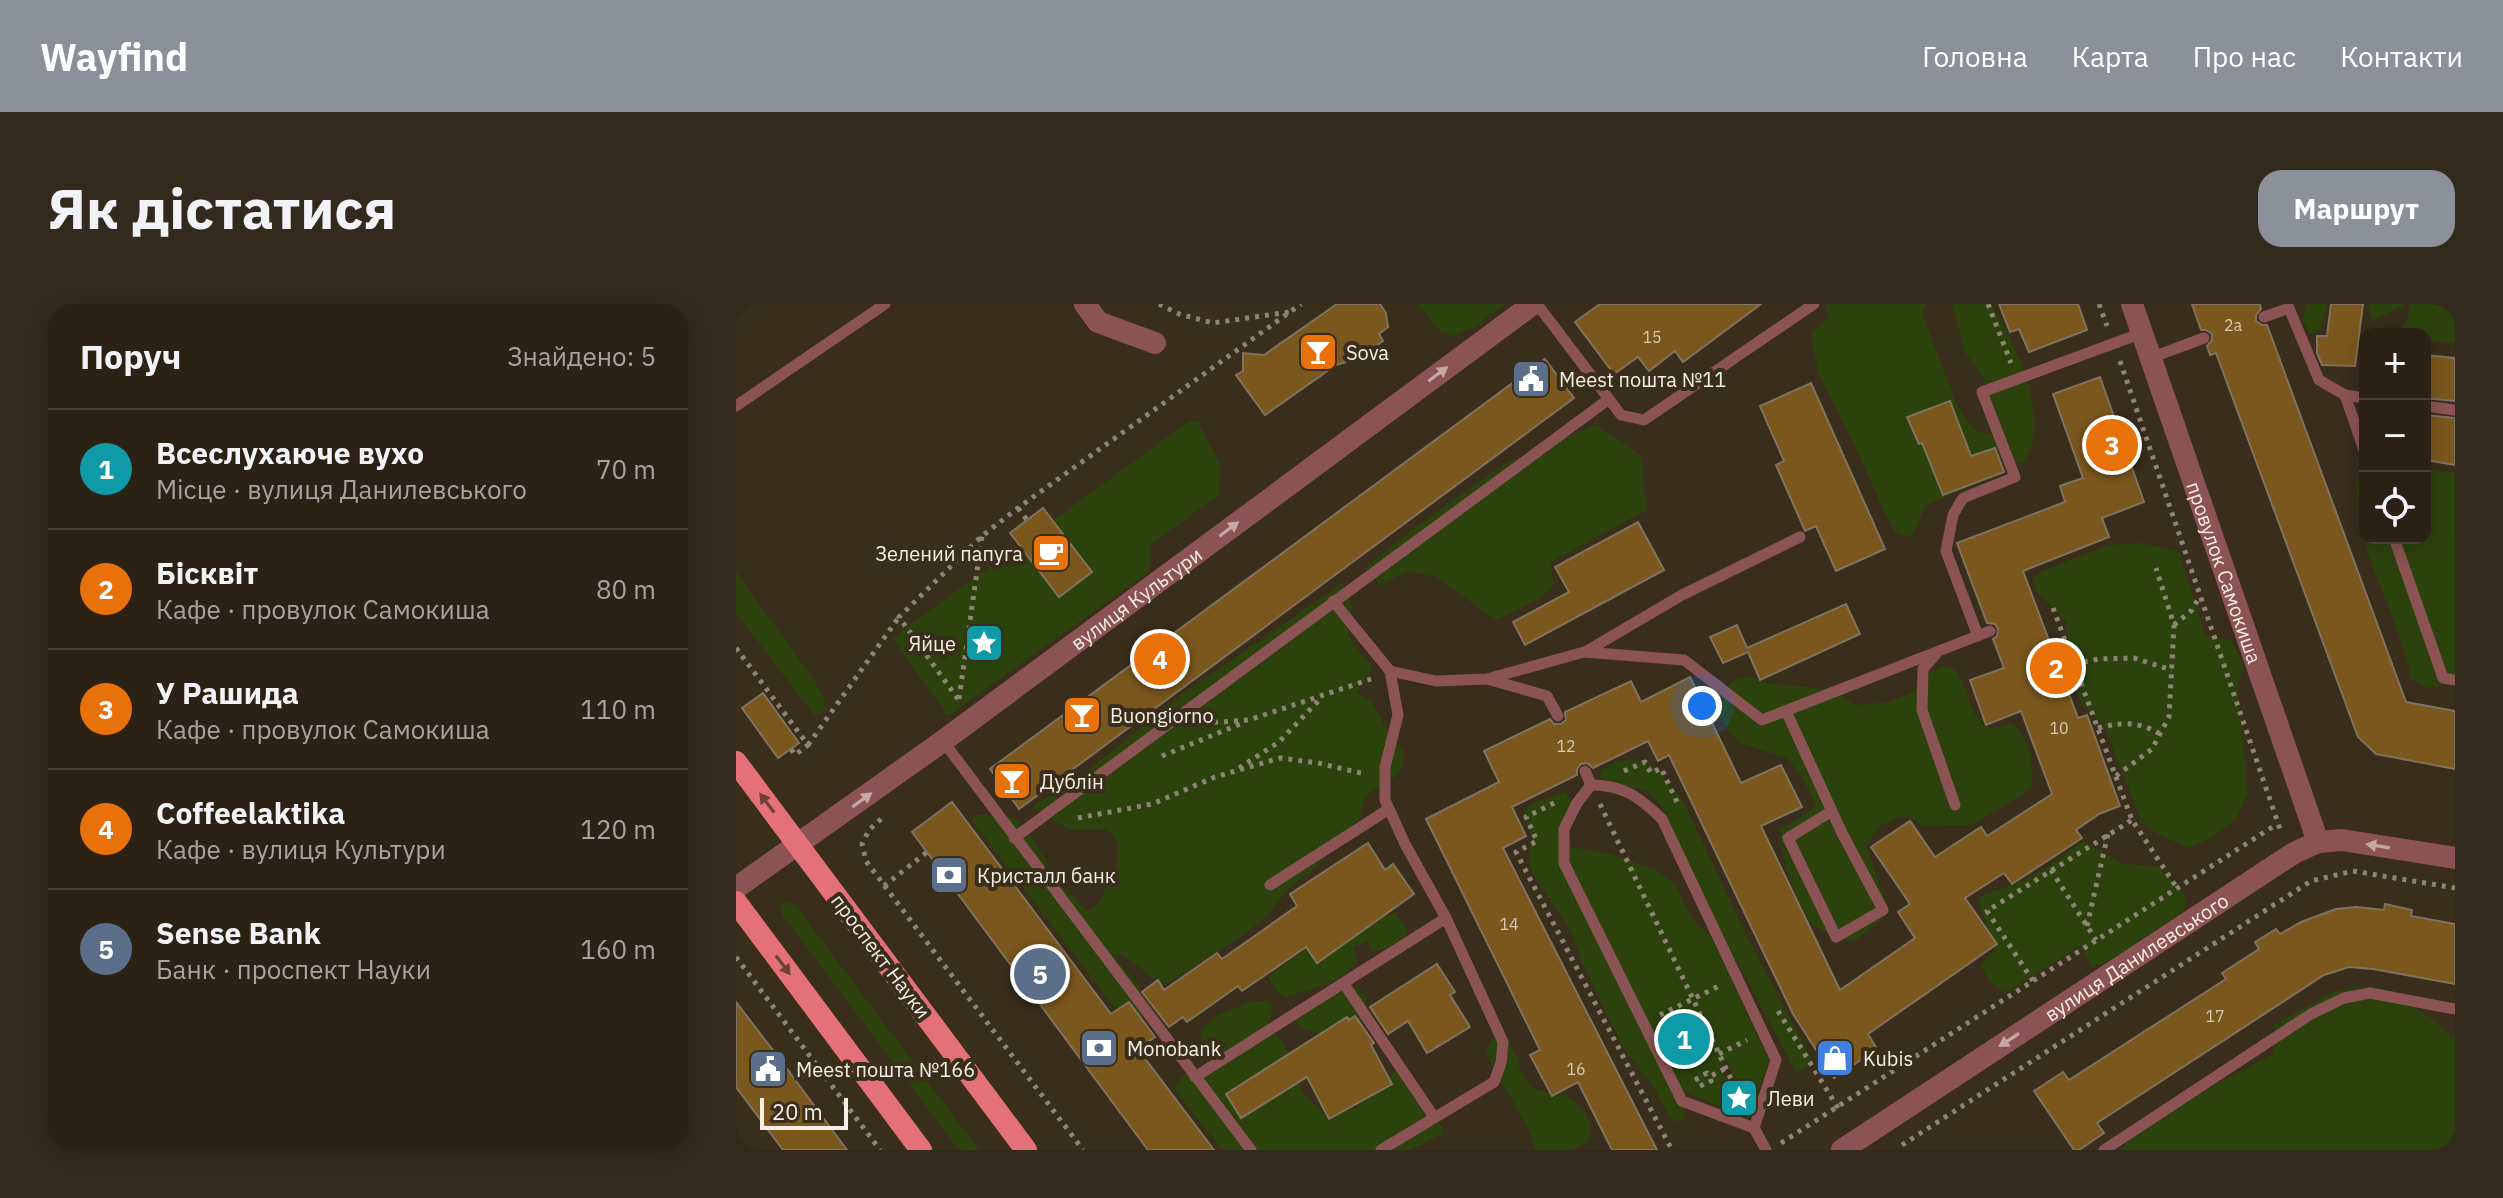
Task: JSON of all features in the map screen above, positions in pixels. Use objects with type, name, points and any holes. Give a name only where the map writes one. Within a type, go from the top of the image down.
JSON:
[{"type":"main road","name":"проспект Науки","points":[[736,762],[1026,1150]]},
{"type":"main road","points":[[736,902],[921,1150]]},
{"type":"street","points":[[1085,304],[1098,322],[1155,343]]},
{"type":"street","name":"вулиця Культури","points":[[736,888],[943,741],[1535,304]]},
{"type":"street","name":"провулок Самокиша","points":[[2132,304],[2318,842]]},
{"type":"street","name":"вулиця Данилевського","points":[[1842,1150],[2294,853],[2318,842],[2342,840],[2455,858]]},
{"type":"lane","points":[[736,406],[885,304]]},
{"type":"lane","points":[[1535,304],[1621,415],[1644,420],[1814,304]]},
{"type":"lane","points":[[2264,317],[2290,306],[2319,380],[2345,395],[2359,397]]},
{"type":"lane","points":[[1978,636],[1946,551],[1953,515],[1963,498],[2015,477],[1982,392],[2142,333]]},
{"type":"lane","points":[[2150,358],[2204,338]]},
{"type":"lane","points":[[2345,395],[2359,436]]},
{"type":"lane","points":[[1014,838],[1609,399]]},
{"type":"lane","points":[[2431,407],[2455,410]]},
{"type":"lane","points":[[1390,671],[1436,681],[1487,679],[1584,652],[1682,595],[1800,537]]},
{"type":"lane","points":[[2396,544],[2443,678],[2455,680]]},
{"type":"lane","points":[[1333,601],[1390,671],[1398,715],[1385,767],[1385,800],[1405,844],[1446,918],[1503,1042],[1501,1063],[1494,1082],[1381,1150]]},
{"type":"lane","points":[[1584,652],[1684,660],[1762,720],[1990,631]]},
{"type":"lane","points":[[1939,651],[1923,669],[1922,710],[1955,805]]},
{"type":"lane","points":[[1487,679],[1547,696],[1558,716]]},
{"type":"lane","points":[[1786,711],[1832,811],[1883,910],[1836,937],[1788,838],[1832,811]]},
{"type":"lane","points":[[943,741],[1251,1150]]},
{"type":"lane","points":[[1585,771],[1591,785]]},
{"type":"lane","points":[[1591,785],[1612,785],[1627,792],[1641,799],[1662,819],[1776,1060],[1754,1128]]},
{"type":"lane","points":[[1591,785],[1577,803],[1564,829],[1564,863],[1682,1101],[1754,1128],[1768,1150]]},
{"type":"lane","points":[[1270,885],[1389,809]]},
{"type":"lane","points":[[1195,1077],[1446,918]]},
{"type":"lane","points":[[1344,984],[1434,1117]]},
{"type":"lane","points":[[2104,1150],[2311,1014],[2344,998],[2370,993],[2455,1009]]},
{"type":"lane","points":[[736,1144],[741,1150]]},
{"type":"path","points":[[1159,304],[1179,314],[1213,323],[1290,312]]},
{"type":"path","points":[[791,749],[795,755],[808,745],[899,617],[982,536],[1301,304]]},
{"type":"path","points":[[1988,304],[2018,379]]},
{"type":"path","points":[[2099,304],[2277,824],[2294,853]]},
{"type":"path","points":[[1018,508],[1027,520]]},
{"type":"path","points":[[959,700],[982,536]]},
{"type":"path","points":[[2116,776],[2152,749],[2169,717],[2174,625],[2156,568]]},
{"type":"path","points":[[2174,625],[2192,610],[2200,595]]},
{"type":"path","points":[[2053,608],[2132,820],[2177,888]]},
{"type":"path","points":[[899,617],[972,719]]},
{"type":"path","points":[[736,648],[808,745]]},
{"type":"path","points":[[2074,664],[2099,659],[2134,658],[2172,670]]},
{"type":"path","points":[[1150,760],[1249,720],[1390,671]]},
{"type":"path","points":[[1234,772],[1279,742],[1323,696]]},
{"type":"path","points":[[1167,725],[1249,720]]},
{"type":"path","points":[[2098,728],[2122,722],[2143,724],[2160,734]]},
{"type":"path","points":[[1030,826],[1152,804],[1280,758],[1318,763],[1385,779]]},
{"type":"path","points":[[1672,1150],[1516,852],[1537,841],[1526,817],[1645,762],[1651,773],[1661,768],[1681,811]]},
{"type":"path","points":[[1591,785],[1754,1128]]},
{"type":"path","points":[[886,815],[869,830],[862,844],[866,861],[1083,1150]]},
{"type":"path","points":[[2033,981],[1987,911],[2132,820]]},
{"type":"path","points":[[1768,1150],[2277,824]]},
{"type":"path","points":[[2087,926],[2108,834]]},
{"type":"path","points":[[884,886],[927,852]]},
{"type":"path","points":[[2051,870],[2096,940]]},
{"type":"path","points":[[1894,1150],[2311,881],[2353,871],[2455,888]]},
{"type":"path","points":[[736,957],[880,1150]]},
{"type":"path","points":[[1775,1004],[1838,1108]]},
{"type":"path","points":[[1690,1033],[1706,1026]]},
{"type":"path","points":[[1719,1054],[1763,1032]]},
{"type":"path","points":[[1709,1077],[1726,1068]]},
{"type":"green space","points":[[1418,304],[1506,304],[1476,326],[1454,336],[1441,332]]},
{"type":"green space","points":[[1826,304],[1927,304],[1922,313],[1957,405],[1973,429],[1994,436],[2005,472],[1926,505],[1911,538],[1894,532],[1818,372],[1811,333],[1829,317]]},
{"type":"green space","points":[[1952,304],[1991,304],[2020,361],[2033,406],[2034,427],[2031,447],[2022,463],[2013,460],[1982,376],[1965,352]]},
{"type":"green space","points":[[2307,304],[2327,304],[2320,330],[2310,334],[2302,319]]},
{"type":"green space","points":[[2370,304],[2406,304],[2371,321]]},
{"type":"green space","points":[[2411,304],[2455,304],[2455,343],[2431,341],[2431,328],[2401,328],[2407,321]]},
{"type":"green space","points":[[1189,421],[1198,422],[1220,464],[1219,495],[1150,545],[1149,572],[948,716],[892,638]]},
{"type":"green space","points":[[1595,425],[1642,458],[1646,510],[1550,563],[1554,584],[1542,597],[1496,620],[1436,577],[1409,571],[1380,585],[1366,567],[1504,464]]},
{"type":"green space","points":[[2431,469],[2455,473],[2455,682],[2427,688],[2412,679],[2398,632],[2365,546],[2431,544]]},
{"type":"green space","points":[[2359,479],[2359,506],[2355,480]]},
{"type":"green space","points":[[2141,543],[2179,552],[2205,635],[2231,640],[2243,666],[2237,689],[2248,793],[2237,818],[2209,839],[2188,848],[2142,823],[2103,723],[2083,706],[2074,687],[2066,622],[2036,591],[2033,579],[2040,572],[2109,545]]},
{"type":"green space","points":[[736,572],[814,680],[824,698],[826,708],[821,713],[814,715],[736,613]]},
{"type":"green space","points":[[1343,583],[1352,604],[1348,635],[1372,669],[1356,693],[1371,700],[1387,730],[1405,754],[1400,772],[1371,791],[1364,800],[1361,816],[1315,869],[1290,887],[1265,918],[1241,937],[1166,984],[1119,954],[1115,959],[1135,980],[1150,1009],[1137,1022],[1122,1017],[972,821],[975,815],[1004,814],[1023,824],[1059,882],[1087,911],[1098,905],[1118,860],[1118,843],[1107,829],[1068,829],[1032,807],[1080,777],[1181,695]]},
{"type":"green space","points":[[1943,666],[1957,670],[1974,713],[1987,729],[2012,724],[2018,730],[2029,752],[2032,785],[2020,797],[1971,825],[1923,826],[1911,818],[1898,817],[1877,828],[1866,847],[1888,906],[1884,919],[1852,942],[1825,933],[1805,913],[1798,899],[1787,869],[1779,829],[1816,805],[1802,777],[1788,759],[1741,743],[1728,730],[1711,702],[1735,680],[1747,676],[1765,683],[1829,689],[1857,705],[1888,702],[1911,693],[1930,673]]},
{"type":"green space","points":[[1633,759],[1654,766],[1684,802],[1746,935],[1814,1063],[1796,1073],[1737,960],[1733,961],[1661,805],[1647,791],[1600,778],[1601,770],[1619,761]]},
{"type":"green space","points":[[1565,792],[1572,801],[1567,831],[1571,847],[1610,854],[1659,871],[1675,885],[1694,921],[1712,938],[1769,1061],[1752,1113],[1726,1060],[1720,1066],[1744,1116],[1686,1093],[1684,1119],[1675,1122],[1653,1086],[1623,1047],[1582,963],[1572,933],[1532,873],[1529,856],[1532,837],[1523,814],[1531,804]]},
{"type":"green space","points":[[2083,841],[2120,863],[2158,867],[2186,895],[2184,911],[2110,961],[2091,967],[2081,945],[2005,993],[1991,983],[1981,967],[1985,958],[1996,951],[1978,901],[1982,895],[2020,882],[2048,867]]},
{"type":"green space","points":[[787,902],[795,905],[979,1150],[959,1150],[782,914],[780,905]]},
{"type":"green space","points":[[1396,914],[1408,932],[1383,949],[1372,951],[1367,941],[1353,948],[1357,960],[1336,980],[1286,997],[1277,991],[1268,977],[1312,944],[1366,916]]},
{"type":"green space","points":[[1336,983],[1359,988],[1366,1000],[1365,1019],[1330,1038],[1299,1027],[1292,1013]]},
{"type":"green space","points":[[2357,986],[2383,989],[2433,1019],[2453,1038],[2455,1035],[2455,1150],[2121,1150],[2144,1117],[2200,1093],[2273,1054],[2274,1025],[2333,992]]},
{"type":"green space","points":[[1253,1001],[1268,1001],[1273,1006],[1269,1023],[1283,1042],[1302,1093],[1324,1114],[1355,1109],[1398,1067],[1433,1106],[1444,1133],[1410,1150],[1222,1150],[1174,1089],[1185,1074],[1207,1064],[1200,1033],[1216,1016]]},
{"type":"green space","points":[[1499,1033],[1512,1047],[1525,1080],[1534,1089],[1560,1093],[1583,1110],[1590,1124],[1588,1142],[1573,1150],[1534,1150],[1526,1125],[1497,1076],[1486,1050]]},
{"type":"building","points":[[1337,304],[1380,304],[1386,313],[1388,327],[1379,334],[1383,341],[1356,359],[1336,365],[1265,415],[1236,375],[1243,371],[1243,353],[1264,355]]},
{"type":"building","points":[[1600,304],[1761,304],[1683,362],[1675,351],[1649,371],[1638,357],[1614,374],[1575,322]]},
{"type":"building","points":[[1999,304],[2078,304],[2087,330],[2029,352],[2019,329],[2010,332]]},
{"type":"building","points":[[2192,304],[2260,304],[2256,321],[2267,325],[2406,702],[2455,711],[2455,769],[2376,754],[2358,737],[2216,353],[2210,355],[2207,346],[2212,334],[2201,330]]},
{"type":"building","points":[[2331,304],[2363,304],[2355,366],[2322,365],[2317,353],[2317,336],[2327,336]]},
{"type":"building","points":[[2431,356],[2455,358],[2455,401],[2431,399]]},
{"type":"building","points":[[1545,359],[1574,398],[1019,809],[990,769]]},
{"type":"building","points":[[2100,377],[2144,502],[2102,518],[2109,537],[2023,571],[2078,718],[2087,715],[2120,806],[2099,814],[2076,830],[2082,838],[2012,884],[2004,873],[1965,898],[1997,944],[1868,1034],[1877,1049],[1834,1078],[1793,1014],[1669,755],[1658,761],[1648,741],[1593,768],[1587,763],[1581,764],[1577,775],[1512,807],[1526,836],[1503,848],[1657,1150],[1612,1150],[1578,1082],[1552,1096],[1530,1055],[1540,1050],[1426,819],[1499,782],[1484,751],[1550,719],[1554,724],[1561,724],[1566,720],[1565,712],[1631,681],[1641,702],[1690,677],[1741,783],[1781,765],[1802,807],[1761,826],[1840,990],[1915,938],[1898,912],[1910,904],[1871,847],[1910,821],[1935,857],[1981,827],[1987,836],[2052,794],[2021,711],[1986,725],[1970,680],[2004,668],[1993,639],[1998,629],[1995,624],[1987,623],[1957,543],[2065,502],[2060,486],[2083,478],[2053,394]]},
{"type":"building","points":[[1811,383],[1885,549],[1836,571],[1816,526],[1805,531],[1776,465],[1784,461],[1760,406]]},
{"type":"building","points":[[1950,401],[1971,456],[1995,448],[2004,472],[1943,495],[1922,443],[1919,444],[1907,417]]},
{"type":"building","points":[[2431,416],[2455,418],[2455,465],[2431,461]]},
{"type":"building","name":"Зелений папуга","points":[[1043,508],[1092,572],[1059,597],[1010,533]]},
{"type":"building","points":[[1638,522],[1664,570],[1525,645],[1513,622],[1569,592],[1555,567]]},
{"type":"building","points":[[1846,604],[1860,634],[1760,680],[1748,652],[1723,663],[1710,637],[1737,625],[1747,648]]},
{"type":"building","points":[[763,693],[799,743],[778,758],[742,708]]},
{"type":"building","points":[[952,802],[1111,1014],[1129,1002],[1155,1037],[1138,1049],[1214,1150],[1148,1150],[912,832]]},
{"type":"building","points":[[1368,843],[1385,870],[1393,864],[1414,894],[1317,963],[1306,947],[1242,991],[1238,986],[1187,1022],[1183,1017],[1169,1027],[1142,992],[1158,980],[1164,990],[1217,953],[1222,959],[1297,906],[1290,894]]},
{"type":"building","points":[[2385,904],[2412,910],[2411,916],[2455,924],[2455,984],[2349,967],[2324,975],[2097,1123],[2104,1133],[2079,1150],[2074,1150],[2034,1091],[2063,1072],[2069,1080],[2226,979],[2222,973],[2259,949],[2255,942],[2276,929],[2280,934],[2336,909],[2356,907],[2384,910]]},
{"type":"building","points":[[1437,964],[1455,992],[1450,995],[1470,1027],[1427,1053],[1408,1021],[1388,1034],[1370,1007]]},
{"type":"building","points":[[736,1002],[847,1150],[783,1150],[736,1087]]},
{"type":"building","points":[[1355,1016],[1374,1043],[1371,1045],[1392,1084],[1329,1119],[1307,1077],[1241,1118],[1226,1094],[1347,1017],[1349,1020]]},
{"type":"place","name":"Sova","points":[[1318,352]]},
{"type":"place","name":"Meest пошта №11","points":[[1531,379]]},
{"type":"place","name":"У Рашида","points":[[2112,445]]},
{"type":"place","name":"Зелений папуга","points":[[1051,553]]},
{"type":"place","name":"Яйце","points":[[984,643]]},
{"type":"place","name":"Coffeelaktika","points":[[1160,659]]},
{"type":"place","name":"Бісквіт","points":[[2056,668]]},
{"type":"place","name":"Buongiorno","points":[[1082,715]]},
{"type":"place","name":"Дублін","points":[[1012,781]]},
{"type":"place","name":"Кристалл банк","points":[[949,875]]},
{"type":"place","name":"Sense Bank","points":[[1040,974]]},
{"type":"place","name":"Всеслухаюче вухо","points":[[1684,1039]]},
{"type":"place","name":"Monobank","points":[[1099,1048]]},
{"type":"place","name":"Kubis","points":[[1835,1058]]},
{"type":"place","name":"Meest пошта №166","points":[[768,1069]]},
{"type":"place","name":"Леви","points":[[1739,1098]]}]
